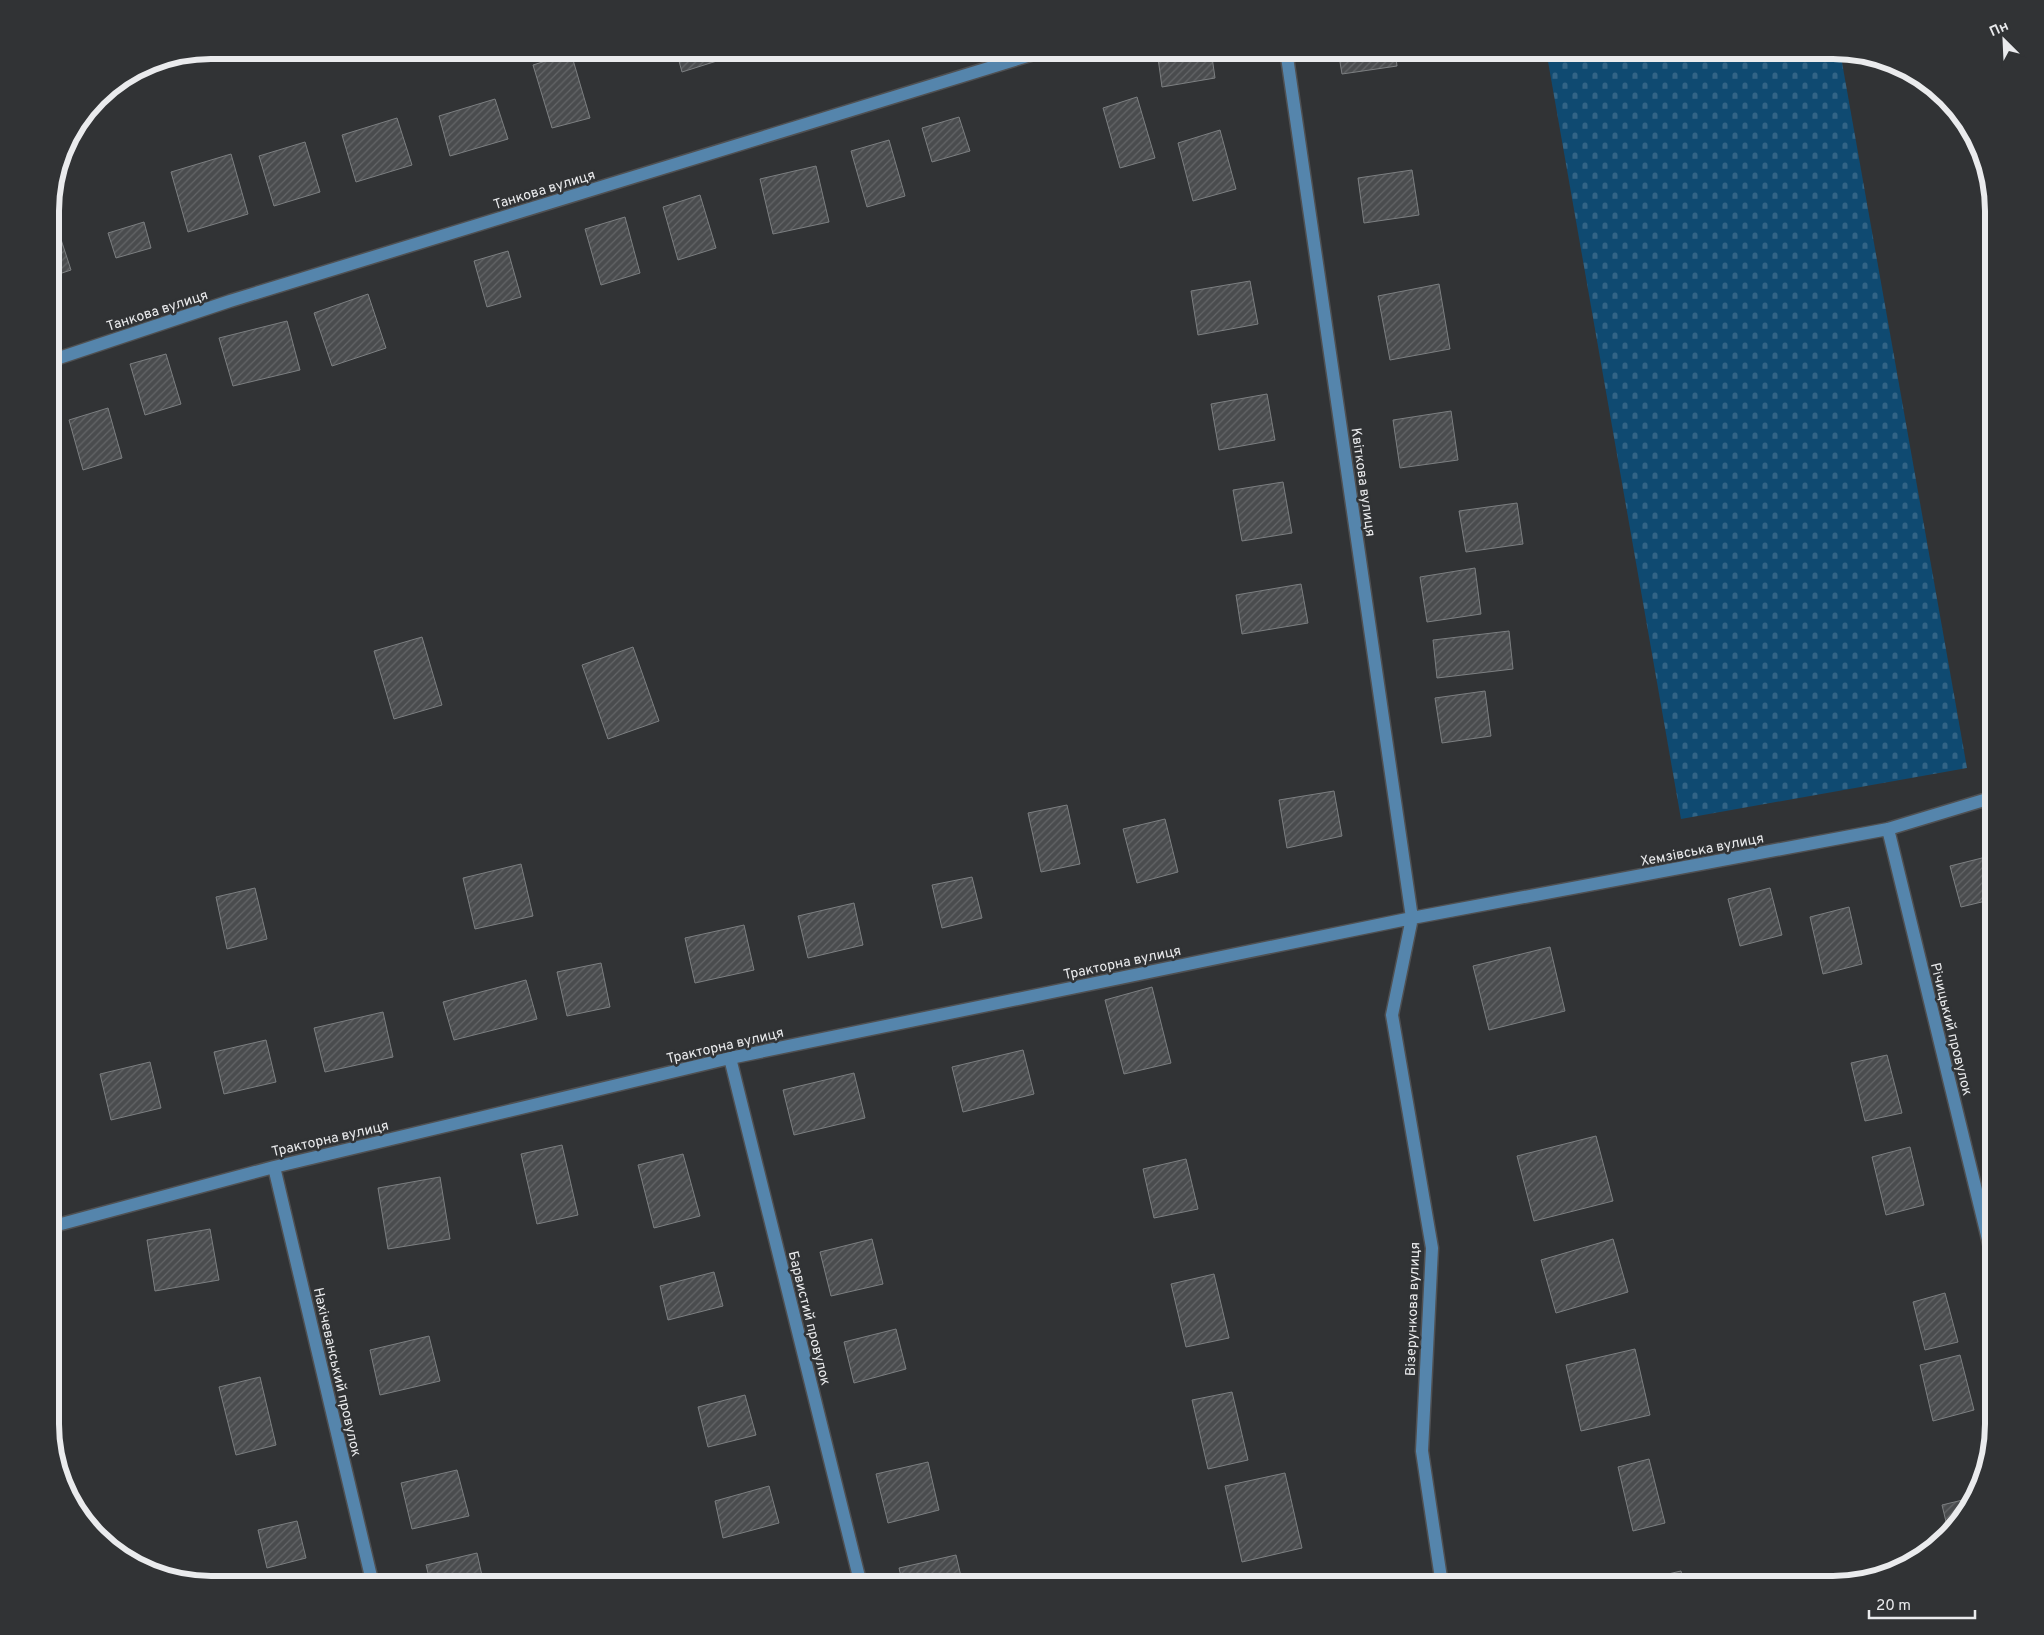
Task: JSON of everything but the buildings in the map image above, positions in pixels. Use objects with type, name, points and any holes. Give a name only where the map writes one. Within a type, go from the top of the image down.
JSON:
[{"type":"street","name":"Танкова вулиця","points":[[59,358],[230,301],[1018,59]]},
{"type":"street","name":"Квіткова вулиця","points":[[1287,59],[1412,918]]},
{"type":"street","name":"Хемзівська вулиця","points":[[1412,918],[1888,830],[1985,800]]},
{"type":"street","name":"Річицький провулок","points":[[1888,830],[1985,1227]]},
{"type":"street","name":"Тракторна вулиця","points":[[59,1225],[274,1167],[730,1058],[1412,918]]},
{"type":"street","name":"Візерункова вулиця","points":[[1412,918],[1392,1015],[1432,1248],[1422,1451],[1441,1576]]},
{"type":"street","name":"Барвистий провулок","points":[[730,1058],[859,1576]]},
{"type":"street","name":"Нахічеванський провулок","points":[[274,1167],[371,1576]]},
{"type":"green space","points":[[1548,59],[1841,59],[1967,768],[1681,819]]}]
